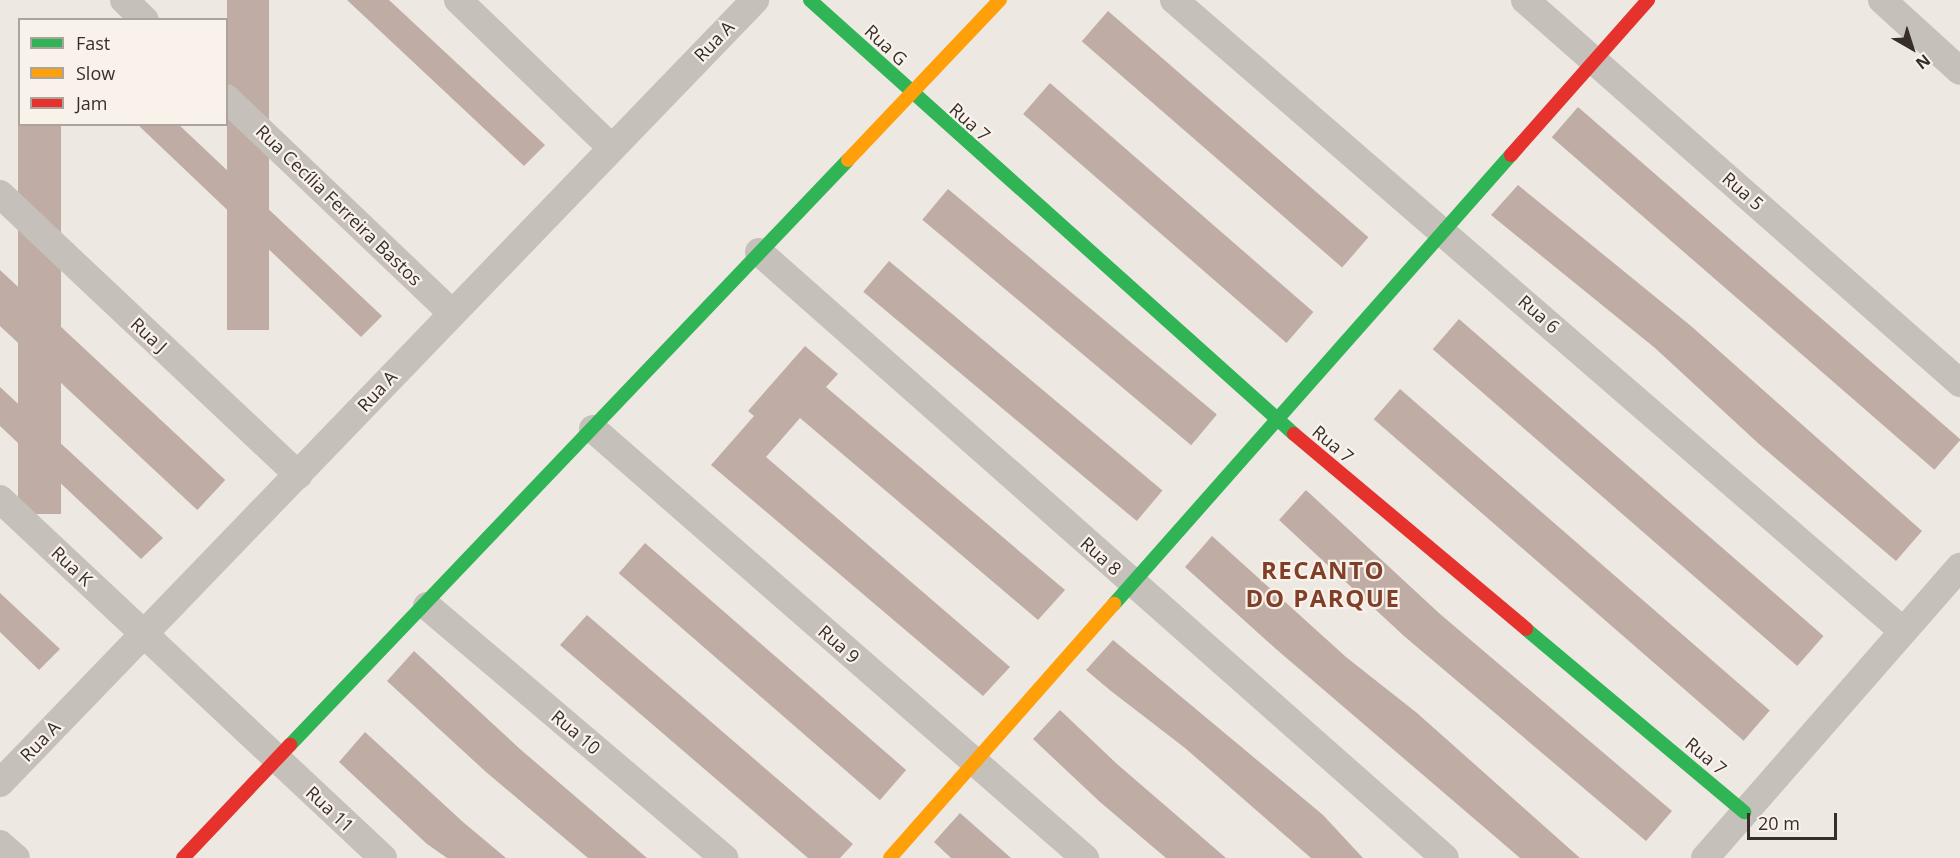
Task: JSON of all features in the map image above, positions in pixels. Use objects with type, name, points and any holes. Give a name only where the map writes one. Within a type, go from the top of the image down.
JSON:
[{"type":"street","points":[[124,0],[143,18]]},
{"type":"street","points":[[458,0],[611,147]]},
{"type":"street","name":"Rua A","points":[[0,783],[298,475],[451,312],[754,0]]},
{"type":"street","name":"Rua G","points":[[810,0],[910,92]]},
{"type":"street","points":[[183,858],[427,606],[910,92],[1000,0]]},
{"type":"street","name":"Rua 6","points":[[1174,0],[1444,231],[1903,631]]},
{"type":"street","name":"Rua 5","points":[[1525,0],[1960,383]]},
{"type":"street","points":[[890,858],[1648,0]]},
{"type":"street","points":[[1882,0],[1960,71]]},
{"type":"street","name":"Rua 7","points":[[910,92],[1277,420],[1744,812]]},
{"type":"street","name":"Rua Cecília Ferreira Bastos","points":[[228,100],[451,312]]},
{"type":"street","name":"Rua J","points":[[0,194],[298,475]]},
{"type":"street","name":"Rua 8","points":[[759,252],[1132,584],[1445,858]]},
{"type":"street","name":"Rua 9","points":[[593,429],[1085,858]]},
{"type":"street","name":"Rua K","points":[[0,500],[277,760]]},
{"type":"street","points":[[1705,858],[1960,567]]},
{"type":"street","name":"Rua 10","points":[[427,606],[724,858]]},
{"type":"street","name":"Rua 11","points":[[277,760],[383,858]]},
{"type":"street","points":[[0,844],[16,858]]},
{"type":"building","points":[[227,0],[269,0],[269,330],[227,330]]},
{"type":"building","points":[[347,0],[389,0],[545,145],[524,166]]},
{"type":"building","points":[[1108,11],[1368,237],[1342,268],[1082,41]]},
{"type":"building","points":[[1050,83],[1313,312],[1286,343],[1023,114]]},
{"type":"building","points":[[1578,107],[1960,439],[1934,470],[1552,137]]},
{"type":"building","points":[[18,126],[61,126],[61,514],[18,514]]},
{"type":"building","points":[[139,126],[180,126],[382,316],[361,337]]},
{"type":"building","points":[[1518,185],[1691,326],[1922,531],[1896,561],[1759,444],[1655,348],[1491,215]]},
{"type":"building","points":[[948,189],[1217,415],[1191,445],[922,220]]},
{"type":"building","points":[[889,261],[1162,490],[1137,521],[863,292]]},
{"type":"building","points":[[0,270],[225,480],[197,510],[0,326]]},
{"type":"building","points":[[1459,319],[1824,636],[1797,666],[1433,349]]},
{"type":"building","points":[[805,346],[838,374],[826,387],[1065,590],[1038,620],[800,418],[766,457],[1010,667],[983,696],[711,465],[754,416],[748,411]]},
{"type":"building","points":[[0,387],[163,538],[141,559],[0,426]]},
{"type":"building","points":[[1400,389],[1770,710],[1744,741],[1374,419]]},
{"type":"building","points":[[1306,490],[1440,614],[1672,811],[1646,841],[1404,636],[1279,520]]},
{"type":"building","points":[[1212,536],[1346,657],[1417,713],[1580,858],[1520,858],[1276,649],[1185,567]]},
{"type":"building","points":[[645,543],[906,770],[880,800],[619,573]]},
{"type":"building","points":[[0,593],[60,649],[39,670],[0,632]]},
{"type":"building","points":[[587,615],[853,844],[840,858],[808,858],[560,645]]},
{"type":"building","points":[[1113,640],[1323,815],[1363,858],[1311,858],[1185,748],[1086,670]]},
{"type":"building","points":[[414,651],[520,749],[647,858],[588,858],[486,772],[387,681]]},
{"type":"building","points":[[1060,710],[1117,764],[1226,858],[1166,858],[1100,802],[1033,739]]},
{"type":"building","points":[[365,732],[463,822],[506,858],[447,858],[427,844],[339,762]]},
{"type":"building","points":[[960,813],[1011,858],[951,858],[934,842]]},
{"type":"traffic: fast","points":[[810,0],[1294,434]]},
{"type":"traffic: fast","points":[[1114,604],[1511,155]]},
{"type":"traffic: fast","points":[[290,745],[848,160]]},
{"type":"traffic: fast","points":[[1526,629],[1744,812]]},
{"type":"traffic: slow","points":[[848,160],[1000,0]]},
{"type":"traffic: slow","points":[[890,858],[1114,604]]},
{"type":"traffic: jam","points":[[1511,155],[1648,0]]},
{"type":"traffic: jam","points":[[1294,434],[1526,629]]},
{"type":"traffic: jam","points":[[183,858],[290,745]]},
{"type":"district","name":"RECANTO DO PARQUE","points":[[1323,584]]}]
